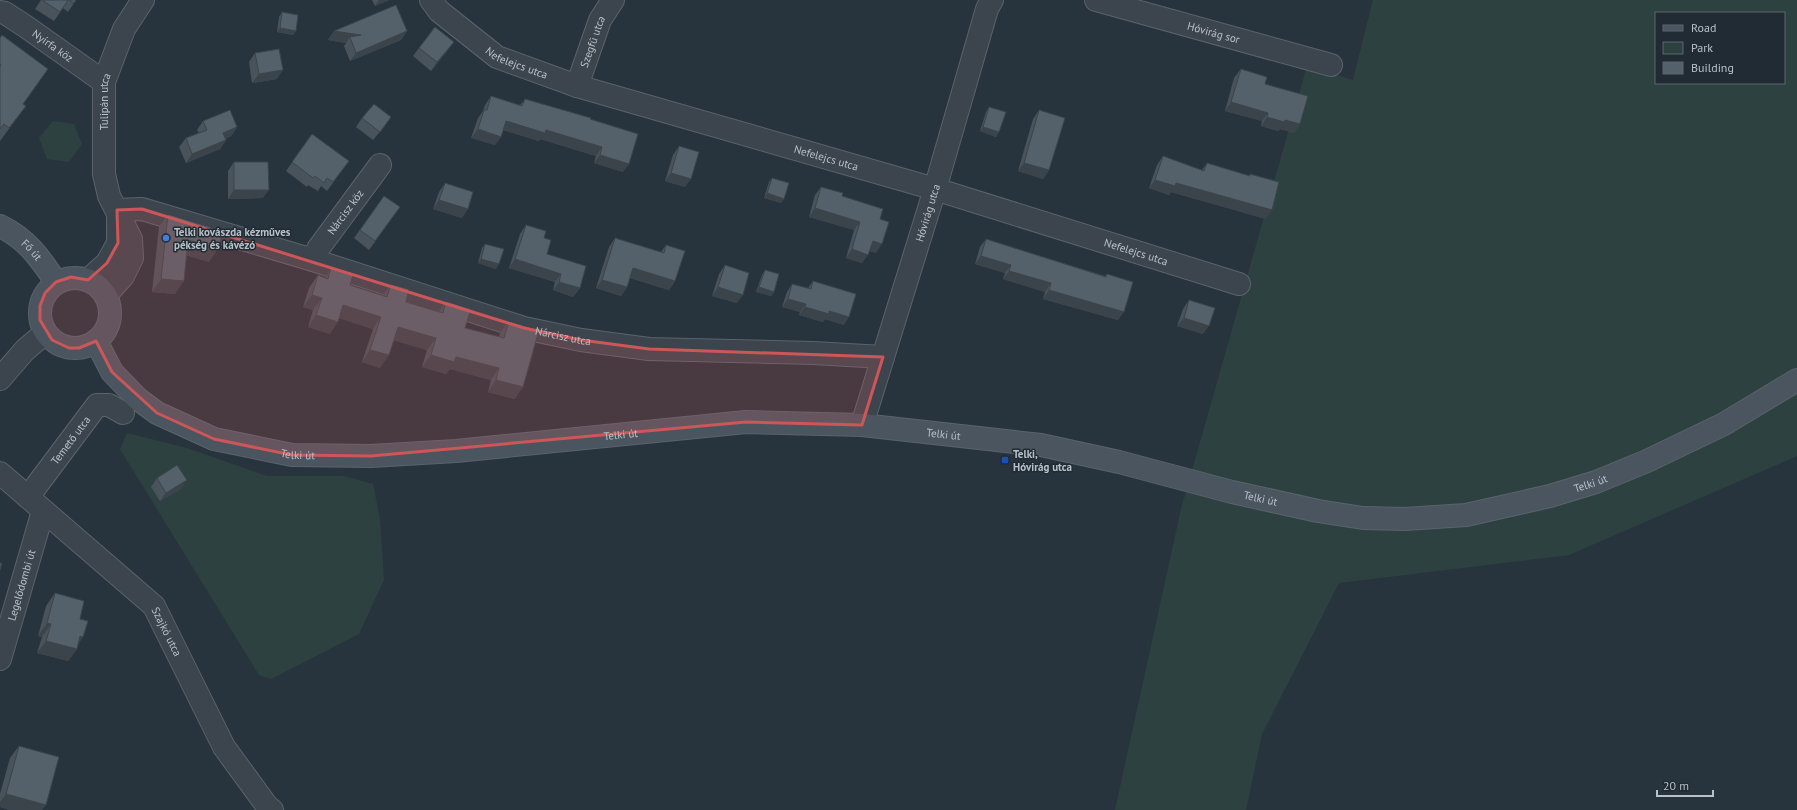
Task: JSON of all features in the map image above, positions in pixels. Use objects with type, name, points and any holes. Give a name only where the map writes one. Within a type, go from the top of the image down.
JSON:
[{"type":"main road","name":"Fő út","points":[[0,226],[16,234],[39,256],[56,282]]},
{"type":"main road","points":[[71,277],[88,280],[98,286],[106,295],[110,315],[108,325],[96,341],[83,347],[69,348],[52,340],[46,333],[40,320],[40,306],[45,293],[56,282],[71,277]]},
{"type":"main road","name":"Telki út","points":[[96,341],[112,372],[138,399],[157,413],[214,439],[292,455],[371,456],[456,451],[746,422],[862,425],[1041,445],[1119,462],[1232,492],[1318,512],[1363,518],[1405,518],[1466,515],[1550,496],[1596,482],[1647,461],[1724,424],[1797,380]]},
{"type":"street","name":"Tulipán utca","points":[[106,295],[123,276],[132,258],[132,239],[109,196],[104,174],[104,82],[124,29],[144,0]]},
{"type":"street","name":"Nefelejcs utca","points":[[431,0],[440,11],[497,57],[577,86],[935,189],[1239,284]]},
{"type":"street","name":"Szegfű utca","points":[[577,86],[600,20],[613,0]]},
{"type":"street","name":"Hóvirág utca","points":[[862,425],[935,189],[987,9],[992,0]]},
{"type":"street","name":"Hóvirág sor","points":[[1096,0],[1331,65]]},
{"type":"street","name":"Nyírfa köz","points":[[0,12],[5,13],[25,26],[104,82]]},
{"type":"street","name":"Nárcisz köz","points":[[313,260],[318,249],[380,164]]},
{"type":"street","name":"Nárcisz utca","points":[[117,210],[142,208],[313,260],[524,328],[581,340],[649,349],[813,353],[883,357]]},
{"type":"street","name":"Tulipán utca","points":[[88,280],[107,263],[118,243],[117,210]]},
{"type":"street","points":[[0,379],[26,350],[46,333]]},
{"type":"street","name":"Temető utca","points":[[36,504],[97,405],[109,405],[123,413]]},
{"type":"street","name":"Szajkó utca","points":[[0,473],[154,606],[224,747],[267,806],[272,810]]},
{"type":"street","name":"Legelődombi út","points":[[0,659],[36,504]]},
{"type":"highlighted area","points":[[142,209],[524,328],[581,340],[649,349],[883,357],[862,425],[746,422],[371,456],[292,455],[214,439],[157,413],[112,372],[96,341],[79,348],[69,348],[52,340],[40,320],[40,306],[45,293],[56,282],[71,277],[88,280],[107,263],[118,243],[117,210]]},
{"type":"green space","points":[[1373,0],[1797,0],[1797,456],[1569,555],[1339,583],[1262,734],[1246,810],[1115,810],[1181,509],[1307,66],[1353,80]]},
{"type":"green space","points":[[53,121],[74,124],[82,144],[69,162],[47,159],[39,138]]},
{"type":"green space","points":[[127,433],[187,448],[267,476],[343,476],[373,484],[380,519],[384,580],[359,634],[271,679],[259,675],[120,449]]},
{"type":"building","points":[[42,0],[68,0],[60,12]]},
{"type":"building","points":[[69,0],[76,0],[74,3]]},
{"type":"building","points":[[396,5],[407,31],[356,53],[350,37],[361,35],[334,31]]},
{"type":"building","points":[[282,12],[298,15],[296,31],[280,28]]},
{"type":"building","points":[[435,27],[454,42],[437,62],[419,48]]},
{"type":"building","points":[[2,35],[48,69],[23,104],[26,106],[9,128],[4,124],[0,129],[0,38]]},
{"type":"building","points":[[279,49],[283,70],[259,74],[255,53]]},
{"type":"building","points":[[1241,69],[1267,77],[1265,84],[1308,96],[1300,124],[1285,120],[1284,122],[1267,117],[1268,113],[1231,102]]},
{"type":"building","points":[[491,96],[522,106],[525,99],[591,118],[590,119],[638,134],[629,164],[600,155],[602,147],[546,130],[545,133],[506,121],[501,137],[478,129],[484,110],[487,110]]},
{"type":"building","points":[[374,104],[391,117],[380,132],[362,118]]},
{"type":"building","points":[[989,107],[1006,112],[999,132],[983,127]]},
{"type":"building","points":[[230,110],[237,127],[223,133],[226,140],[192,154],[186,138],[207,130],[203,121]]},
{"type":"building","points":[[1039,110],[1065,118],[1049,170],[1024,163]]},
{"type":"building","points":[[312,134],[349,161],[333,182],[327,178],[324,183],[315,176],[313,178],[292,162]]},
{"type":"building","points":[[679,146],[699,152],[691,179],[671,173]]},
{"type":"building","points":[[1163,156],[1204,171],[1207,163],[1250,176],[1250,174],[1279,182],[1272,210],[1176,183],[1175,186],[1155,180]]},
{"type":"building","points":[[234,162],[268,162],[269,190],[234,190]]},
{"type":"building","points":[[772,178],[789,183],[784,199],[767,193]]},
{"type":"building","points":[[445,183],[473,192],[468,209],[439,200]]},
{"type":"building","points":[[821,187],[843,193],[842,196],[883,209],[880,219],[889,222],[882,244],[873,241],[868,255],[852,249],[860,222],[815,208]]},
{"type":"building","points":[[384,196],[400,207],[375,241],[360,230]]},
{"type":"building","points":[[168,214],[223,231],[218,249],[188,240],[184,281],[161,279]]},
{"type":"building","points":[[526,225],[546,231],[544,238],[551,240],[547,254],[586,266],[580,288],[559,282],[561,274],[515,259]]},
{"type":"building","points":[[615,238],[664,253],[666,245],[685,251],[675,281],[633,268],[627,287],[602,280]]},
{"type":"building","points":[[986,239],[1106,277],[1107,274],[1133,282],[1124,312],[1049,290],[1051,283],[1009,271],[1011,265],[981,256]]},
{"type":"building","points":[[485,244],[504,249],[499,264],[481,259]]},
{"type":"building","points":[[725,265],[749,273],[743,295],[718,287]]},
{"type":"building","points":[[331,268],[353,275],[350,285],[387,297],[391,284],[409,289],[406,302],[443,313],[446,301],[471,309],[465,328],[504,338],[509,321],[539,330],[523,387],[496,380],[499,368],[456,357],[454,362],[431,355],[436,338],[398,327],[389,355],[370,350],[381,317],[343,305],[338,322],[316,315],[322,298],[312,295],[318,275],[328,279]]},
{"type":"building","points":[[765,270],[779,274],[774,292],[759,287]]},
{"type":"building","points":[[813,281],[856,294],[849,317],[829,311],[829,314],[805,307],[806,304],[788,299],[792,284],[811,289]]},
{"type":"building","points":[[1189,300],[1215,308],[1209,326],[1184,318]]},
{"type":"building","points":[[177,465],[187,480],[166,493],[157,478]]},
{"type":"building","points":[[55,593],[84,601],[80,619],[88,621],[83,637],[80,636],[77,649],[46,641],[51,624],[47,623]]},
{"type":"building","points":[[19,746],[59,757],[46,805],[6,794]]},
{"type":"place","name":"Telki kovászda kézműves pékség és kávézó","points":[[166,238]]},
{"type":"place","name":"Telki, Hóvirág utca","points":[[1005,460]]}]
